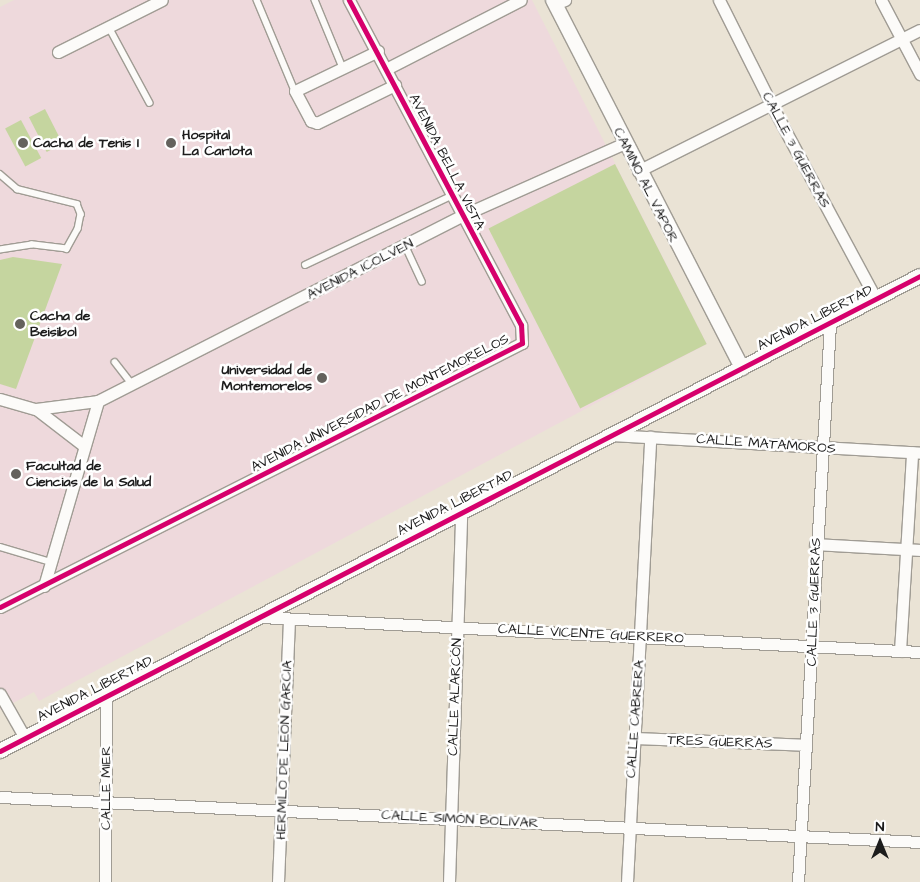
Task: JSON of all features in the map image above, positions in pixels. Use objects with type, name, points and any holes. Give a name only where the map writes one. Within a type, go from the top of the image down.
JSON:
[{"type":"street","points":[[58,52],[162,0]]},
{"type":"street","name":"AVENIDA BELLA VISTA","points":[[350,0],[388,68],[461,216],[521,325],[523,335]]},
{"type":"street","points":[[388,68],[521,0]]},
{"type":"street","name":"CALLE 3 GUERRAS","points":[[719,0],[772,106],[876,299]]},
{"type":"street","points":[[881,0],[920,74]]},
{"type":"street","name":"CAMINO AL VAPOR","points":[[558,1],[638,171],[742,368]]},
{"type":"street","points":[[638,171],[772,106],[920,30]]},
{"type":"street","points":[[378,51],[295,91],[312,121],[317,123],[395,85]]},
{"type":"street","name":"AVENIDA ICOLVEN","points":[[36,409],[98,401],[406,247],[461,216],[624,143]]},
{"type":"street","name":"AVENIDA LIBERTAD","points":[[0,751],[106,694],[261,617],[920,276]]},
{"type":"street","name":"CALLE 3 GUERRAS","points":[[798,882],[805,745],[813,648],[815,544],[830,323]]},
{"type":"street","name":"AVENIDA UNIVERSIDAD DE MONTEMORELOS","points":[[5,605],[516,348],[522,343],[523,335]]},
{"type":"street","points":[[0,399],[36,409],[84,446]]},
{"type":"street","points":[[44,586],[98,401]]},
{"type":"street","name":"CALLE MATAMOROS","points":[[612,435],[916,452]]},
{"type":"street","name":"CALLE CABRERA","points":[[627,882],[650,437]]},
{"type":"street","points":[[900,651],[906,549],[916,452]]},
{"type":"street","name":"CALLE ALARCÓN","points":[[450,882],[450,818],[461,512]]},
{"type":"street","points":[[815,544],[920,550]]},
{"type":"street","points":[[0,613],[5,605]]},
{"type":"street","name":"CALLE VICENTE GUERRERO","points":[[261,617],[640,636],[813,648],[920,652]]},
{"type":"street","name":"HERMILO DE LEON GARCIA","points":[[278,882],[289,619]]},
{"type":"street","points":[[0,694],[24,738]]},
{"type":"street","name":"CALLE MIER","points":[[105,882],[106,694]]},
{"type":"street","name":"TRES GUERRAS","points":[[634,738],[805,745]]},
{"type":"street","name":"CALLE SIMÓN BOLÍVAR","points":[[0,797],[920,842]]},
{"type":"lane","points":[[257,0],[295,91]]},
{"type":"lane","points":[[315,0],[344,68]]},
{"type":"lane","points":[[109,27],[150,103]]},
{"type":"lane","points":[[0,174],[17,189],[77,204],[81,214],[76,235],[67,249],[32,245],[0,250]]},
{"type":"lane","points":[[304,265],[451,196]]},
{"type":"lane","points":[[406,247],[422,281]]},
{"type":"lane","points":[[115,362],[132,384]]},
{"type":"lane","points":[[0,548],[51,562]]},
{"type":"shaded area","name":"Universidad de Montemorelos","points":[[14,0],[532,0],[707,344],[39,701],[34,692],[0,710],[0,7]]},
{"type":"green space","points":[[45,109],[63,144],[47,152],[29,117]]},
{"type":"green space","name":"Cacha de Tenis I","points":[[21,120],[41,158],[25,166],[5,128]]},
{"type":"green space","points":[[615,164],[707,344],[580,408],[488,228]]},
{"type":"green space","name":"Cacha de Beisibol","points":[[13,257],[62,264],[16,389],[0,384],[0,260]]},
{"type":"cycle path","points":[[0,607],[522,343],[521,325],[349,0]]},
{"type":"cycle path","points":[[0,751],[920,276]]},
{"type":"place","name":"Cacha de Tenis I","points":[[23,143]]},
{"type":"place","name":"Hospital La Carlota","points":[[171,143]]},
{"type":"place","name":"Cacha de Beisibol","points":[[20,324]]},
{"type":"place","name":"Universidad de Montemorelos","points":[[322,378]]},
{"type":"place","name":"Facultad de Ciencias de la Salud","points":[[16,474]]}]
